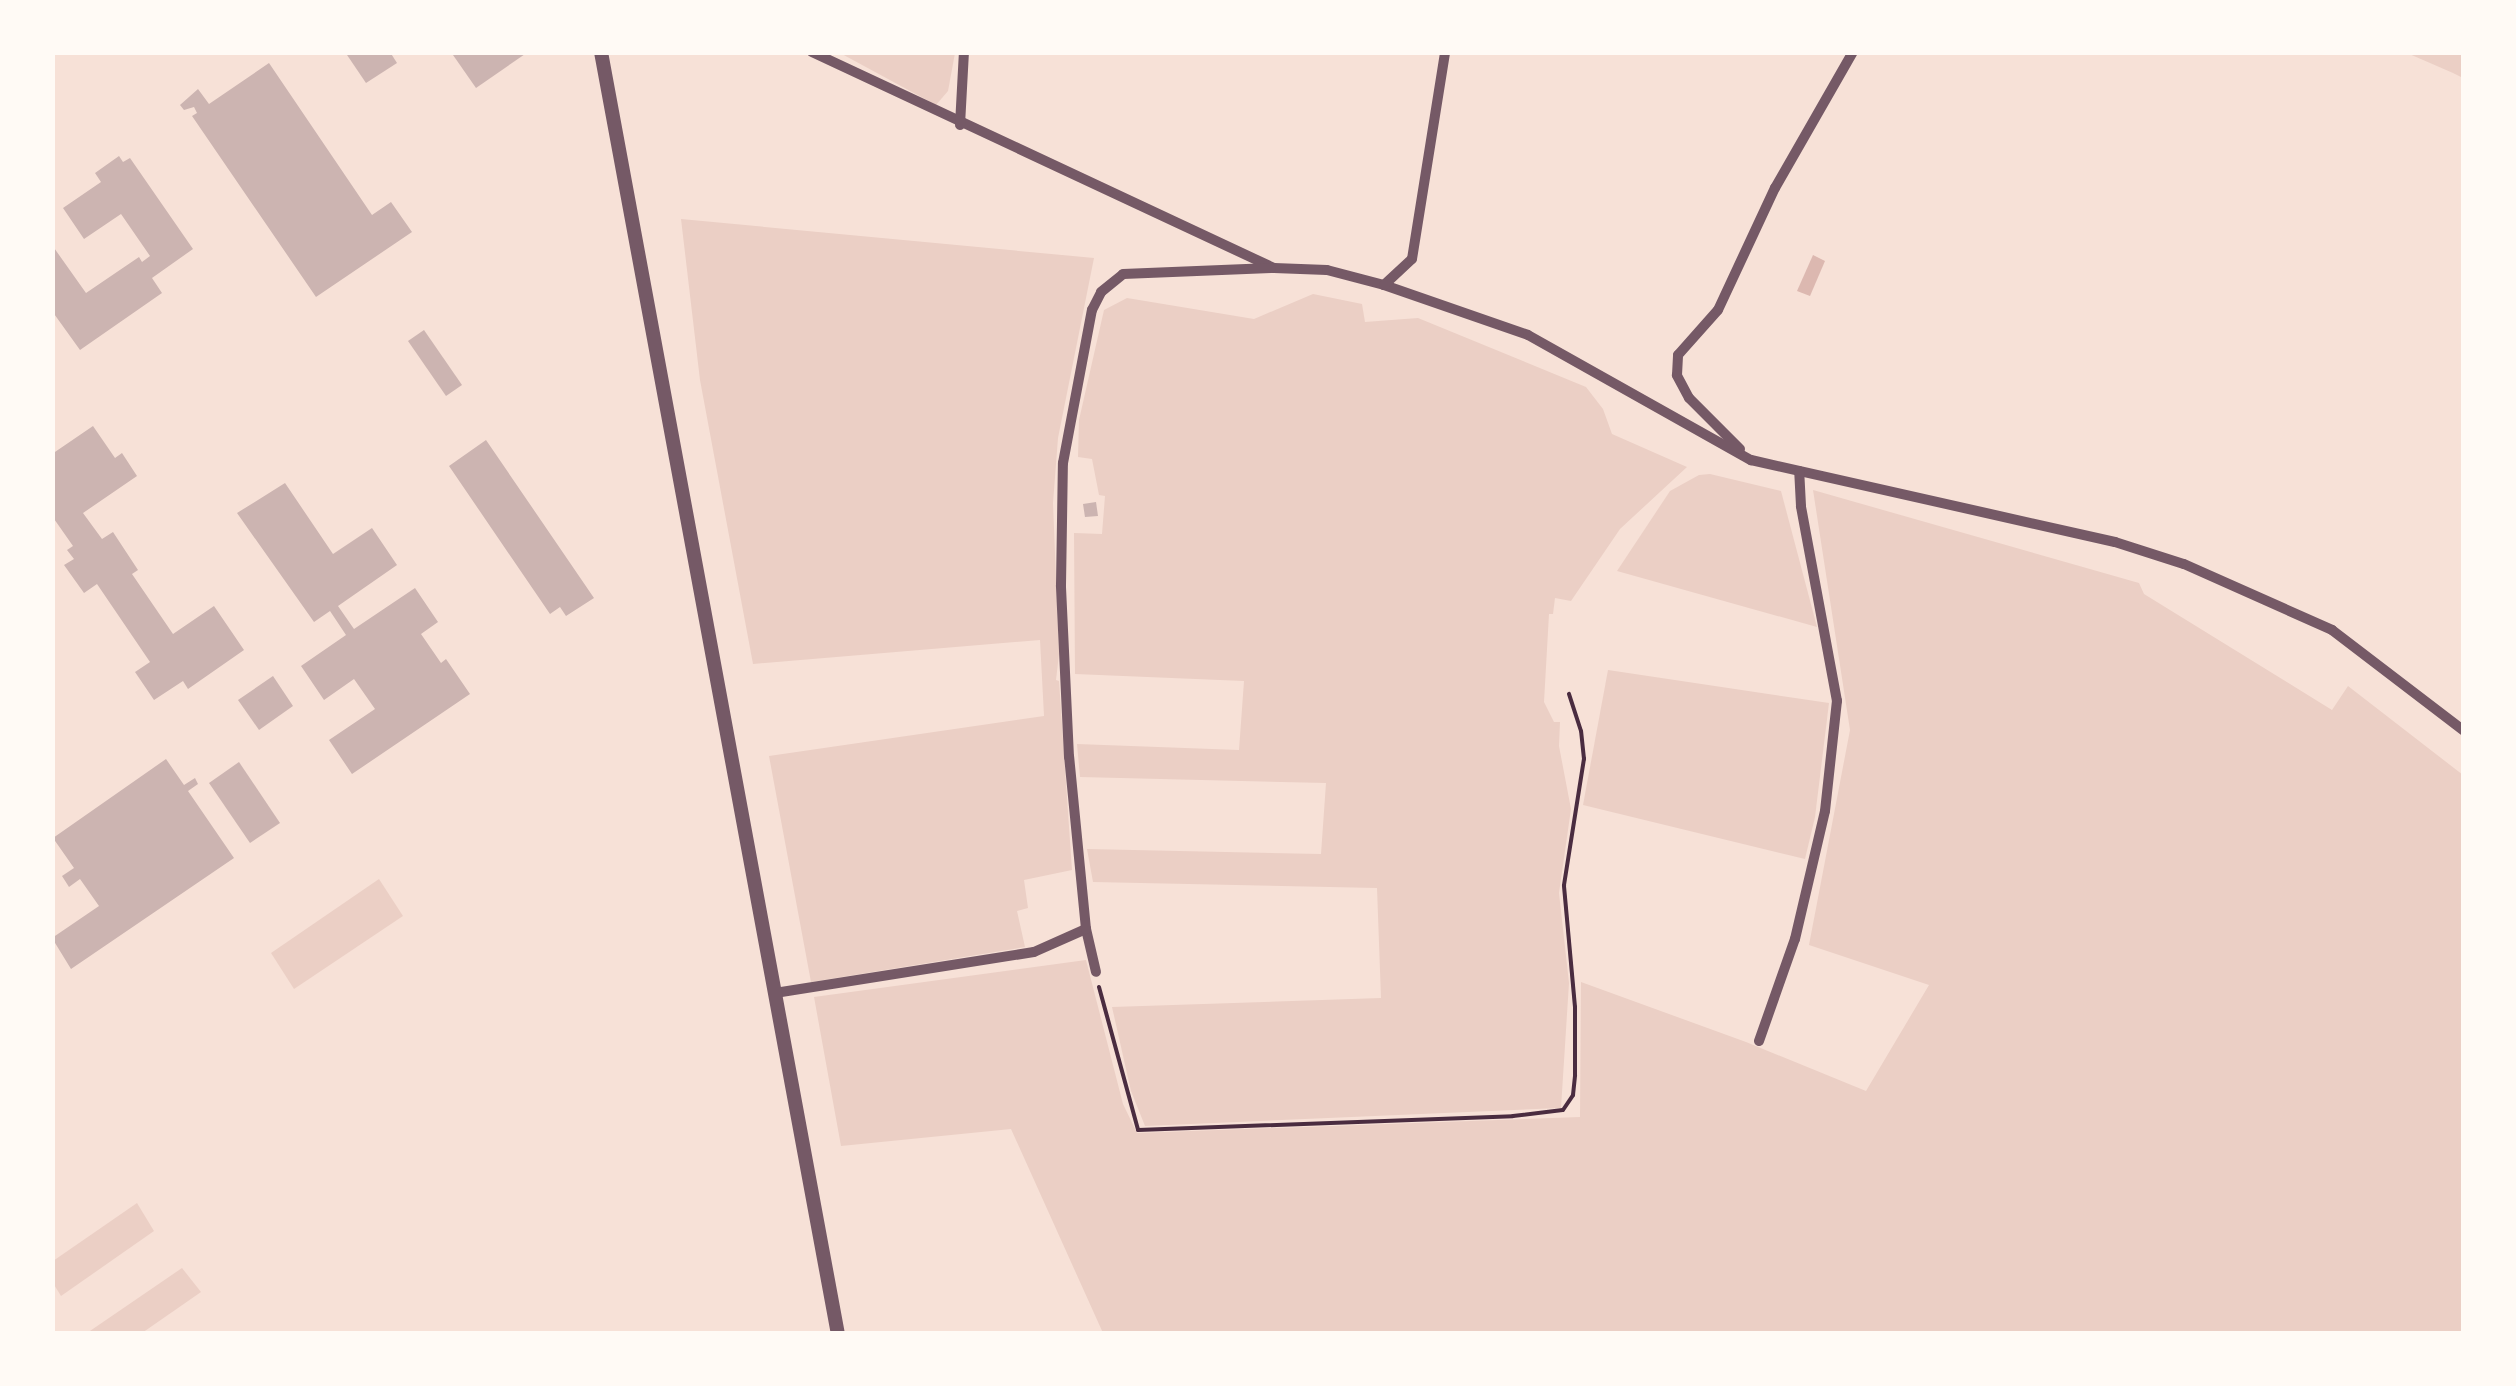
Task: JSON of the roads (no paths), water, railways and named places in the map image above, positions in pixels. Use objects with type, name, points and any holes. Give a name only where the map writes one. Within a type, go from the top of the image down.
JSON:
[{"type":"street","points":[[601,52],[838,1334]]},
{"type":"street","points":[[812,52],[960,125],[1274,268]]},
{"type":"street","points":[[960,125],[964,52]]},
{"type":"street","points":[[1384,285],[1412,259],[1446,52]]},
{"type":"street","points":[[1751,460],[1689,398],[1677,375],[1678,354],[1718,310],[1774,188],[1853,52]]},
{"type":"street","points":[[1096,972],[1086,929],[1068,757],[1061,585],[1063,463],[1092,310],[1101,292],[1123,274],[1274,268],[1327,270],[1384,285],[1528,335],[1751,460],[2115,542],[2184,564],[2332,630],[2464,731]]},
{"type":"street","points":[[1760,1041],[1795,939],[1825,811],[1837,701],[1801,506],[1799,471]]},
{"type":"street","points":[[775,993],[1034,952],[1086,929]]}]
